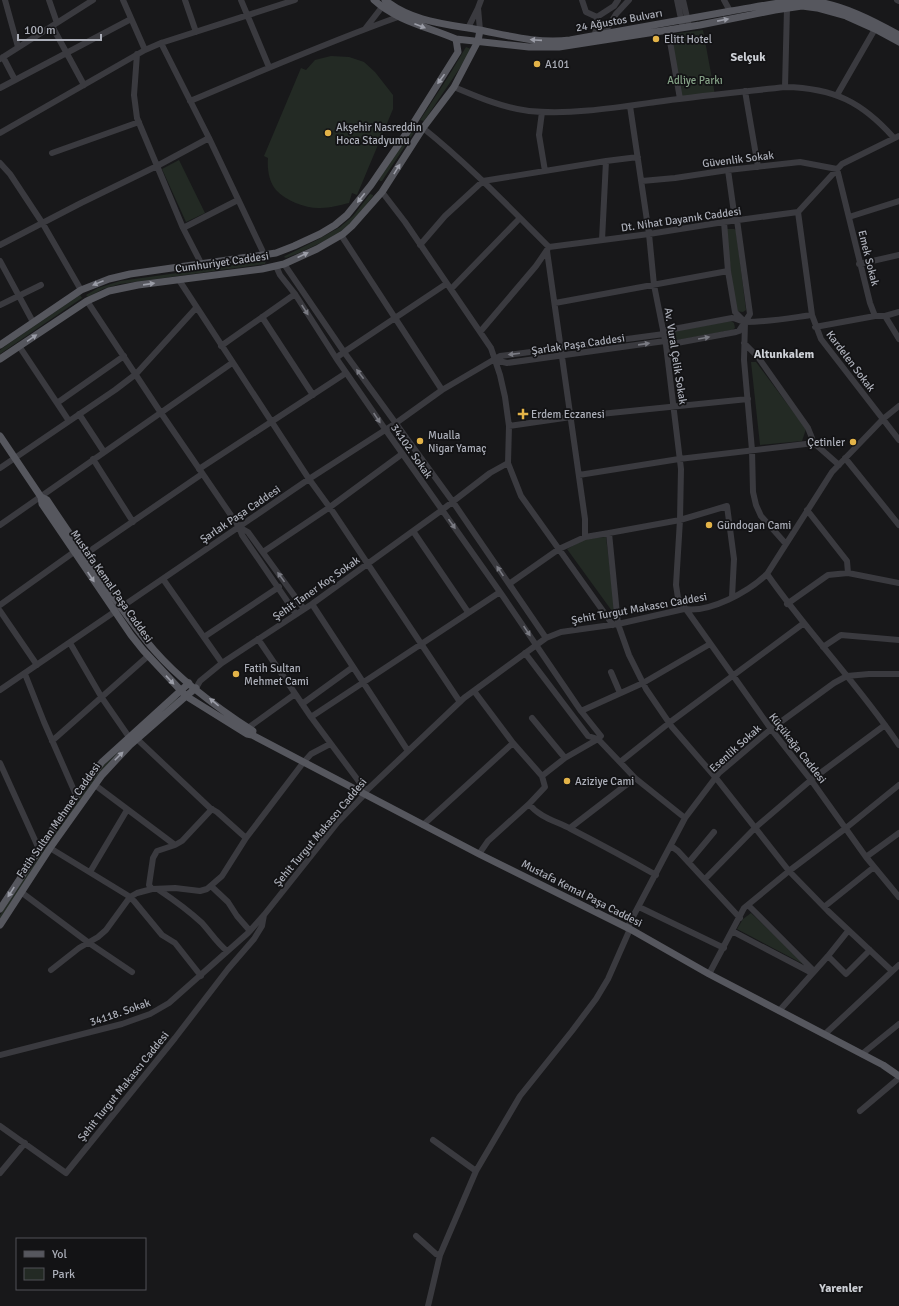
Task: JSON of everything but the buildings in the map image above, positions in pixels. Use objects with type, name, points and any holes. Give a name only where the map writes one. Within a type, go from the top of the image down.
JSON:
[{"type":"main road","points":[[374,0],[385,2],[428,21],[468,28]]},
{"type":"main road","name":"24 Ağustos Bulvarı","points":[[685,24],[769,2],[793,0],[812,1],[848,10],[899,35]]},
{"type":"main road","points":[[385,2],[398,17],[459,44],[478,42],[529,47],[554,47],[668,30],[685,24]]},
{"type":"main road","name":"24 Ağustos Bulvarı","points":[[468,28],[498,35],[535,40],[563,41],[595,35],[685,24],[802,6],[821,9],[846,16],[899,42]]},
{"type":"main road","name":"Cumhuriyet Caddesi","points":[[0,345],[81,290],[101,281],[118,276],[272,254],[307,240],[335,225],[347,215],[371,185],[414,122],[468,28]]},
{"type":"main road","name":"Cumhuriyet Caddesi","points":[[0,359],[87,301],[116,290],[262,269],[280,265],[317,249],[341,234],[352,226],[382,192],[423,128],[454,87],[478,42],[480,30]]},
{"type":"main road","points":[[414,122],[423,128]]},
{"type":"main road","points":[[371,185],[382,192]]},
{"type":"main road","points":[[272,254],[280,265]]},
{"type":"main road","points":[[81,290],[87,301]]},
{"type":"main road","name":"Mustafa Kemal Paşa Caddesi","points":[[0,436],[41,496],[47,500],[84,555],[118,610],[131,635],[148,656],[183,693],[247,734],[252,735],[303,763],[365,793],[479,854],[629,928],[709,974],[883,1064],[899,1077]]},
{"type":"main road","name":"Mustafa Kemal Paşa Caddesi","points":[[41,496],[42,504],[74,552],[118,610],[170,666],[233,718],[253,731],[252,735]]},
{"type":"main road","name":"Fatih Sultan Mehmet Caddesi","points":[[0,925],[50,848],[95,785],[110,766],[183,693],[189,683]]},
{"type":"main road","name":"Fatih Sultan Mehmet Caddesi","points":[[0,909],[76,795],[108,755],[183,693],[196,688]]},
{"type":"street","points":[[5,0],[18,47]]},
{"type":"street","points":[[49,0],[54,25],[84,85]]},
{"type":"street","points":[[15,80],[2,58],[93,0]]},
{"type":"street","points":[[123,0],[145,50]]},
{"type":"street","points":[[186,0],[196,32]]},
{"type":"street","points":[[241,0],[269,67]]},
{"type":"street","points":[[0,133],[145,50],[295,0]]},
{"type":"street","points":[[468,28],[481,0]]},
{"type":"street","points":[[582,0],[586,12],[596,17]]},
{"type":"street","points":[[596,17],[614,6],[618,0]]},
{"type":"street","points":[[604,34],[616,14],[629,0]]},
{"type":"street","points":[[677,0],[685,24]]},
{"type":"street","points":[[683,0],[685,24]]},
{"type":"street","points":[[724,0],[730,11]]},
{"type":"street","points":[[365,29],[385,2]]},
{"type":"street","points":[[478,8],[480,30]]},
{"type":"street","points":[[785,87],[787,8]]},
{"type":"street","points":[[190,101],[269,67],[398,17]]},
{"type":"street","points":[[595,35],[596,17]]},
{"type":"street","points":[[0,88],[131,19]]},
{"type":"street","points":[[837,95],[875,29]]},
{"type":"street","points":[[668,30],[680,99]]},
{"type":"street","points":[[161,44],[209,138],[264,254]]},
{"type":"street","points":[[137,54],[134,95],[139,122],[183,228],[201,263]]},
{"type":"street","points":[[454,87],[485,100],[518,109],[542,112],[575,111],[630,106],[785,87],[808,88],[837,95],[868,113],[896,137],[842,164],[798,212]]},
{"type":"street","points":[[745,92],[758,167]]},
{"type":"street","name":"Av. Vural Çelik Sokak","points":[[630,106],[642,181],[654,285],[666,343],[681,470],[676,585],[678,598],[684,609]]},
{"type":"street","points":[[542,112],[539,135],[545,171]]},
{"type":"street","points":[[52,153],[139,122]]},
{"type":"street","points":[[423,128],[450,150],[483,181],[548,249],[586,519],[585,537]]},
{"type":"street","points":[[0,246],[209,138]]},
{"type":"street","points":[[420,245],[445,216],[483,181],[638,156]]},
{"type":"street","points":[[602,240],[606,160]]},
{"type":"street","name":"Güvenlik Sokak","points":[[642,181],[800,162],[837,169]]},
{"type":"street","points":[[0,163],[10,174],[42,224],[81,290]]},
{"type":"street","name":"Emek Sokak","points":[[837,169],[859,264],[875,316]]},
{"type":"street","points":[[728,170],[750,314],[745,322],[744,360],[752,450],[753,492],[756,505],[761,516],[786,544]]},
{"type":"street","points":[[382,192],[405,222],[494,354],[503,387],[509,426],[508,463],[521,496],[616,624],[646,689],[669,723],[756,827],[789,871],[848,931],[892,971]]},
{"type":"street","points":[[183,228],[238,200]]},
{"type":"street","points":[[849,217],[899,201]]},
{"type":"street","name":"Dt. Nihat Dayanık Caddesi","points":[[548,249],[798,212]]},
{"type":"street","name":"Kardelen Sokak","points":[[798,212],[812,315],[815,326],[821,339],[899,440]]},
{"type":"street","points":[[336,358],[396,318],[448,286],[520,218]]},
{"type":"street","points":[[724,222],[728,271],[735,312],[745,322]]},
{"type":"street","points":[[341,234],[442,390]]},
{"type":"street","points":[[480,332],[536,266],[548,249]]},
{"type":"street","points":[[859,264],[899,256]]},
{"type":"street","points":[[0,261],[33,322]]},
{"type":"street","name":"34102. Sokak","points":[[280,265],[280,275],[295,294],[346,373],[402,454],[500,592],[581,711],[601,736],[598,739]]},
{"type":"street","name":"34102. Sokak","points":[[280,265],[454,502],[546,638]]},
{"type":"street","points":[[555,303],[728,271]]},
{"type":"street","points":[[179,280],[309,479],[330,507],[420,645],[460,702]]},
{"type":"street","points":[[0,305],[41,285]]},
{"type":"street","points":[[221,346],[295,294]]},
{"type":"street","points":[[87,301],[296,614]]},
{"type":"street","points":[[0,468],[136,374],[196,308]]},
{"type":"street","points":[[815,326],[875,316],[885,316],[899,312]]},
{"type":"street","name":"Şarlak Paşa Caddesi","points":[[0,690],[309,479],[396,423],[442,390],[504,355],[664,332],[732,318],[745,322],[783,320],[812,315]]},
{"type":"street","points":[[885,316],[899,339]]},
{"type":"street","points":[[262,317],[313,395]]},
{"type":"street","name":"Şarlak Paşa Caddesi","points":[[495,360],[507,364],[666,343],[736,332],[739,331],[745,322]]},
{"type":"street","points":[[744,343],[758,356],[808,428],[814,443],[839,465]]},
{"type":"street","points":[[19,346],[69,421]]},
{"type":"street","points":[[57,403],[124,356]]},
{"type":"street","points":[[0,525],[232,363]]},
{"type":"street","points":[[84,555],[133,522],[201,471],[346,373]]},
{"type":"street","points":[[509,426],[571,417],[748,399]]},
{"type":"street","name":"Şehit Turgut Makascı Caddesi","points":[[227,952],[250,931],[264,915],[338,822],[365,793],[474,690],[546,638],[561,632],[616,624],[684,609],[702,609],[732,597],[753,586],[767,574],[825,482],[845,458],[883,419],[899,406]]},
{"type":"street","points":[[79,414],[104,452]]},
{"type":"street","points":[[579,475],[679,459],[814,443]]},
{"type":"street","points":[[263,552],[330,507],[402,454]]},
{"type":"street","points":[[845,458],[899,525]]},
{"type":"street","points":[[93,459],[133,522]]},
{"type":"street","name":"Şehit Taner Koç Sokak","points":[[196,688],[200,681],[222,663],[312,604],[454,502],[490,473],[508,463]]},
{"type":"street","points":[[509,584],[559,549],[585,537],[680,520],[727,506],[734,559],[732,597]]},
{"type":"street","points":[[807,510],[847,561],[848,573]]},
{"type":"street","points":[[239,527],[248,532],[304,609]]},
{"type":"street","points":[[414,531],[468,612]]},
{"type":"street","points":[[609,533],[616,624]]},
{"type":"street","points":[[0,605],[74,552]]},
{"type":"street","points":[[787,604],[828,575],[848,573],[899,583]]},
{"type":"street","points":[[767,574],[787,604],[847,676],[899,745]]},
{"type":"street","points":[[163,579],[222,663]]},
{"type":"street","points":[[204,637],[279,587]]},
{"type":"street","points":[[310,717],[500,592]]},
{"type":"street","points":[[312,604],[408,751]]},
{"type":"street","name":"Küçükağa Caddesi","points":[[684,609],[771,730],[811,780],[866,857],[899,897]]},
{"type":"street","points":[[0,611],[37,665]]},
{"type":"street","points":[[620,762],[669,723],[804,624]]},
{"type":"street","points":[[823,647],[841,635],[899,640]]},
{"type":"street","points":[[258,639],[310,717],[365,793]]},
{"type":"street","points":[[70,643],[102,698],[129,737]]},
{"type":"street","points":[[581,711],[643,683],[710,644]]},
{"type":"street","points":[[525,653],[588,736],[598,739],[635,778],[685,818]]},
{"type":"street","points":[[52,741],[148,656]]},
{"type":"street","points":[[302,704],[353,667]]},
{"type":"street","points":[[611,672],[620,693]]},
{"type":"street","points":[[25,674],[76,795]]},
{"type":"street","name":"Esenlik Sokak","points":[[428,1306],[440,1256],[476,1171],[520,1096],[572,1031],[596,999],[608,979],[639,907],[685,818],[719,773],[771,730],[834,683],[847,676],[899,674]]},
{"type":"street","name":"Şehit Taner Koç Sokak","points":[[189,683],[200,681]]},
{"type":"street","points":[[474,690],[514,743],[542,776],[545,787],[529,804],[488,841],[479,854]]},
{"type":"street","points":[[248,728],[295,694]]},
{"type":"street","points":[[532,718],[565,758]]},
{"type":"street","points":[[705,879],[756,827],[811,780],[885,725]]},
{"type":"street","points":[[138,739],[212,809],[246,838]]},
{"type":"street","points":[[542,776],[565,758],[598,739]]},
{"type":"street","points":[[423,825],[514,743]]},
{"type":"street","points":[[51,970],[79,948],[89,943],[106,930],[130,898],[137,893],[152,889],[159,890],[175,888],[200,891],[211,886],[222,876],[246,838],[303,763],[311,754],[330,744]]},
{"type":"street","points":[[0,763],[39,849]]},
{"type":"street","points":[[570,828],[635,778]]},
{"type":"street","points":[[95,785],[175,845]]},
{"type":"street","points":[[709,974],[744,908],[899,785]]},
{"type":"street","points":[[529,804],[542,816],[570,828],[656,874]]},
{"type":"street","points":[[152,889],[149,885],[153,858],[157,851],[182,841],[212,809]]},
{"type":"street","points":[[90,872],[127,810]]},
{"type":"street","points":[[689,862],[714,832]]},
{"type":"street","points":[[866,857],[899,833]]},
{"type":"street","points":[[671,846],[689,862],[740,918]]},
{"type":"street","points":[[50,848],[130,898],[162,935],[175,943],[201,976]]},
{"type":"street","points":[[824,907],[874,867]]},
{"type":"street","points":[[211,886],[228,902],[237,916],[250,931]]},
{"type":"street","points":[[159,890],[202,924],[218,944],[227,952]]},
{"type":"street","points":[[21,892],[89,943],[132,972]]},
{"type":"street","points":[[748,905],[813,972]]},
{"type":"street","points":[[639,907],[724,948]]},
{"type":"street","name":"Şehit Turgut Makascı Caddesi","points":[[25,1143],[66,1173],[175,1038],[228,969],[254,939],[262,926],[264,915]]},
{"type":"street","points":[[732,931],[813,972]]},
{"type":"street","points":[[779,1011],[848,931]]},
{"type":"street","points":[[828,956],[846,974],[870,950]]},
{"type":"street","name":"34118. Sokak","points":[[0,1055],[122,1024],[150,1014],[168,1003],[227,952]]},
{"type":"street","points":[[825,1034],[899,964]]},
{"type":"street","points":[[862,1054],[899,1024]]},
{"type":"street","points":[[860,1111],[899,1077]]},
{"type":"street","points":[[0,1126],[25,1143],[0,1173]]},
{"type":"street","points":[[433,1140],[476,1171]]},
{"type":"street","points":[[416,1236],[440,1256]]},
{"type":"green space","name":"Adliye Parkı","points":[[703,30],[715,95],[680,99],[672,34]]},
{"type":"green space","points":[[466,47],[471,49],[470,53],[424,121],[420,120],[448,77]]},
{"type":"green space","name":"Akşehir Nasreddin Hoca Stadyumu","points":[[331,56],[349,57],[364,62],[375,72],[393,95],[393,109],[357,195],[352,193],[349,203],[328,208],[315,208],[303,206],[291,201],[276,190],[269,175],[268,158],[264,156],[301,68],[306,70],[315,60]]},
{"type":"green space","points":[[414,127],[417,128],[382,181],[380,181],[379,179]]},
{"type":"green space","points":[[179,160],[205,213],[186,222],[162,169]]},
{"type":"green space","points":[[370,194],[373,196],[356,218],[344,229],[316,245],[286,258],[284,257],[340,227],[353,216]]},
{"type":"green space","points":[[727,229],[736,230],[746,310],[743,312],[736,311],[726,232]]},
{"type":"green space","points":[[266,261],[265,264],[120,284],[103,289],[88,297],[86,295],[98,288],[120,281]]},
{"type":"green space","points":[[80,295],[82,298],[0,354],[0,350],[8,344]]},
{"type":"green space","points":[[731,321],[734,323],[735,328],[732,330],[673,341],[668,339],[668,332]]},
{"type":"green space","points":[[751,362],[756,362],[806,429],[802,441],[760,445]]},
{"type":"green space","points":[[606,537],[615,610],[612,611],[567,549],[585,539]]},
{"type":"green space","points":[[176,698],[178,699],[97,777],[0,920],[0,915],[76,800],[104,765]]},
{"type":"green space","points":[[751,913],[807,966],[737,929],[743,919]]},
{"type":"place","name":"Elitt Hotel","points":[[656,39]]},
{"type":"place","name":"A101","points":[[537,64]]},
{"type":"place","name":"Akşehir Nasreddin Hoca Stadyumu","points":[[328,133]]},
{"type":"place","name":"Erdem Eczanesi","points":[[523,414]]},
{"type":"place","name":"Mualla Nigar Yamaç","points":[[420,441]]},
{"type":"place","name":"Çetinler","points":[[853,442]]},
{"type":"place","name":"Gündogan Cami","points":[[709,525]]},
{"type":"place","name":"Fatih Sultan Mehmet Cami","points":[[236,674]]},
{"type":"place","name":"Aziziye Cami","points":[[567,781]]},
{"type":"district","name":"Selçuk","points":[[748,57]]},
{"type":"district","name":"Altunkalem","points":[[784,354]]},
{"type":"district","name":"Yarenler","points":[[841,1288]]}]
